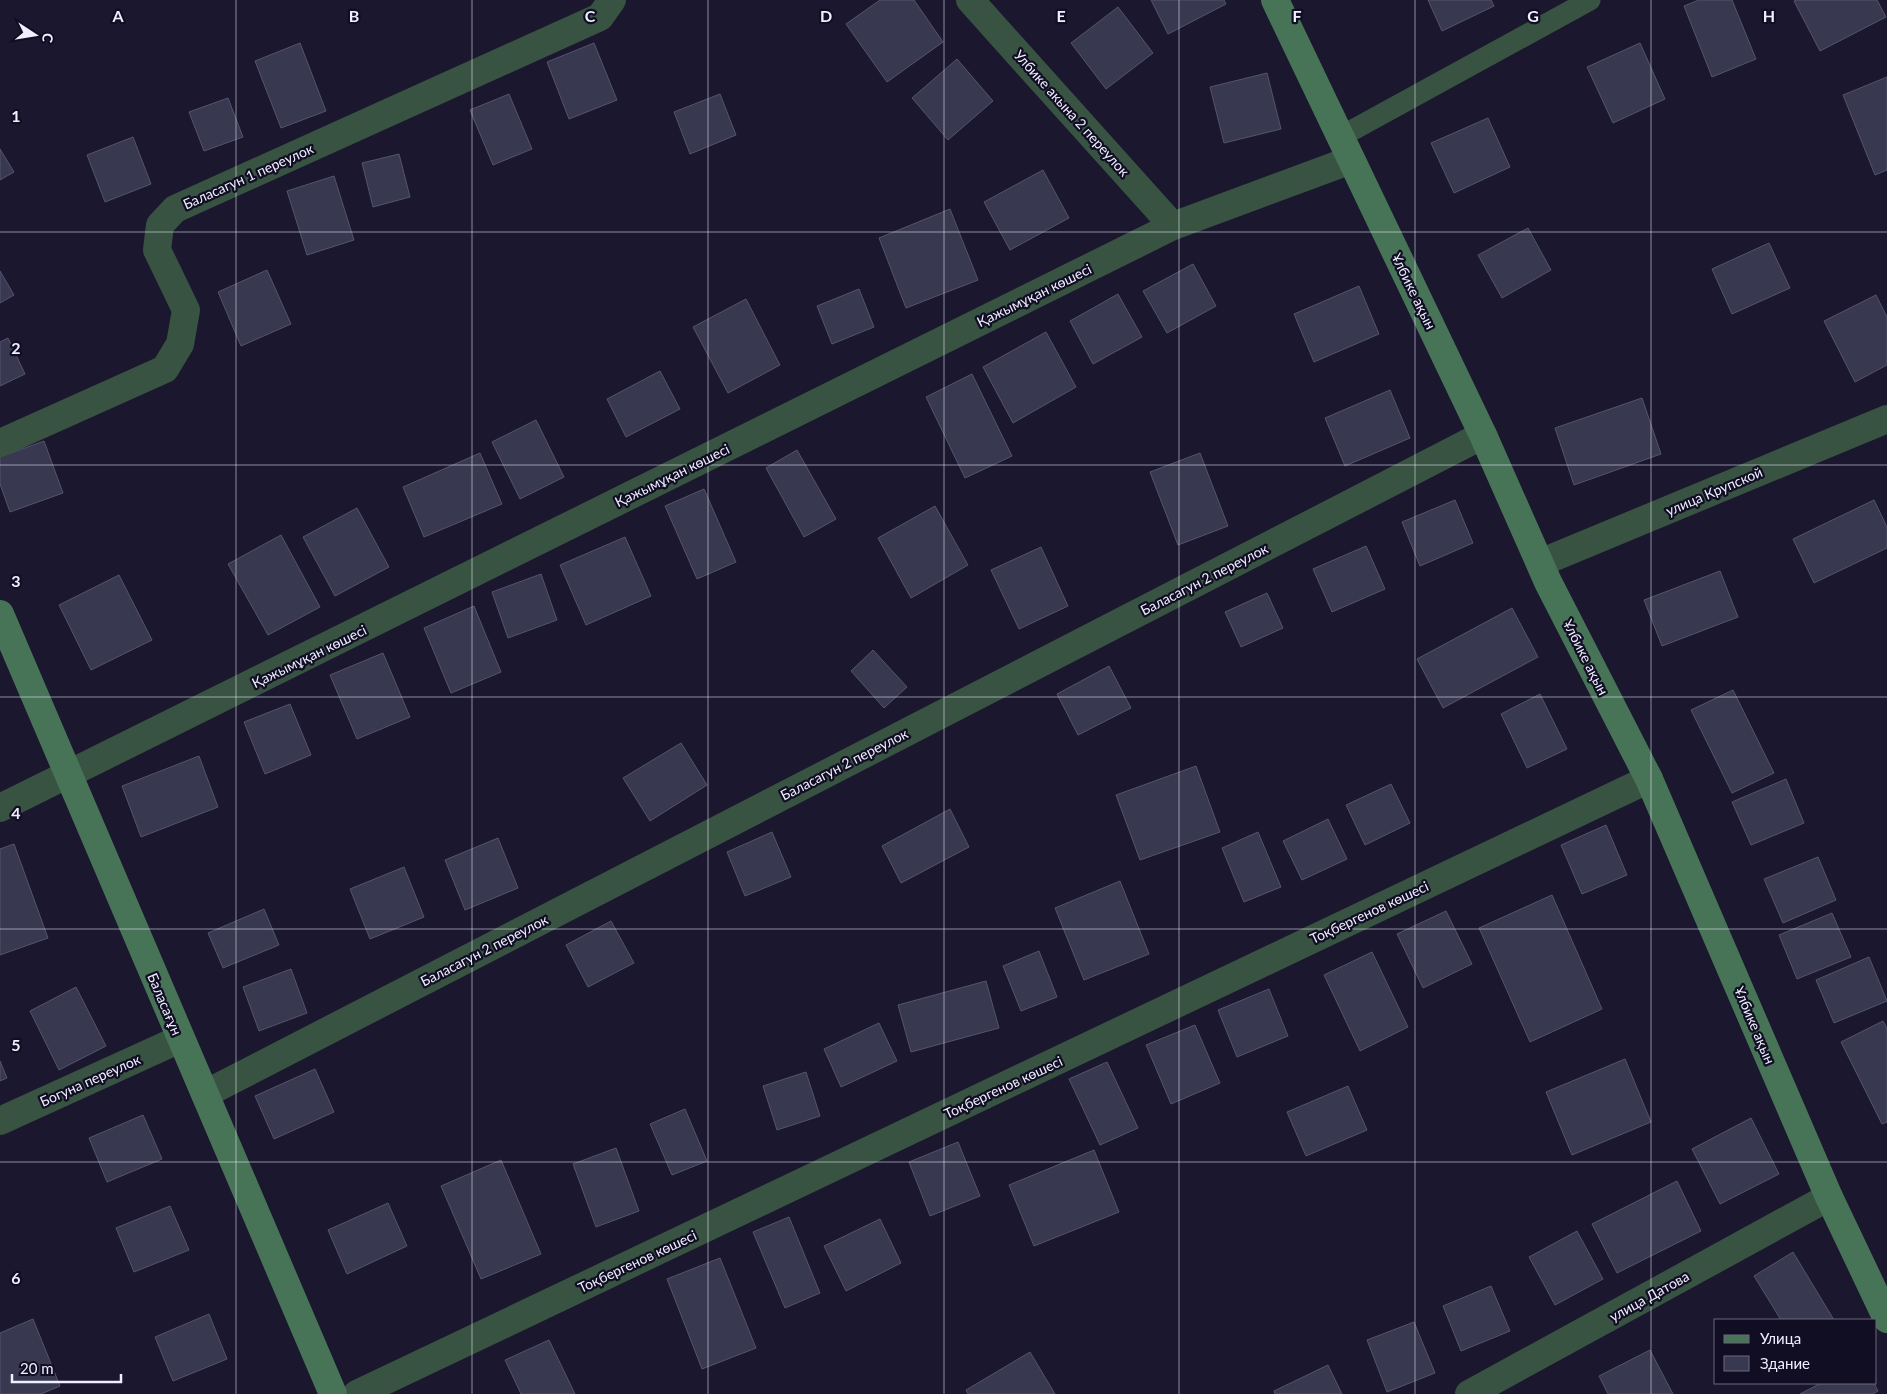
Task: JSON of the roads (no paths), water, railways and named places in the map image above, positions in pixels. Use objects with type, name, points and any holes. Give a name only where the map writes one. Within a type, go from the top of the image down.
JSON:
[{"type":"street","name":"Баласагун 1 переулок","points":[[0,443],[165,369],[180,344],[186,310],[157,250],[160,225],[175,208],[600,17],[612,0]]},
{"type":"street","name":"Улбике акына 2 переулок","points":[[970,0],[1173,226]]},
{"type":"street","name":"Ұлбике ақын","points":[[1275,0],[1483,435],[1540,563],[1649,779],[1829,1197],[1887,1319]]},
{"type":"street","name":"Қажымұқан көшесі","points":[[0,808],[1173,226],[1345,148]]},
{"type":"street","name":"улица Крупской","points":[[1540,563],[1887,419]]},
{"type":"street","name":"Баласагун 2 переулок","points":[[205,1094],[1483,435]]},
{"type":"street","name":"Баласағұн","points":[[0,614],[333,1394]]},
{"type":"street","name":"Тоқбергенов көшесі","points":[[357,1394],[1649,779]]},
{"type":"street","name":"Богуна переулок","points":[[0,1121],[180,1039]]},
{"type":"street","name":"улица Датова","points":[[1470,1394],[1829,1197]]},
{"type":"lane","points":[[1345,148],[1590,0]]}]
